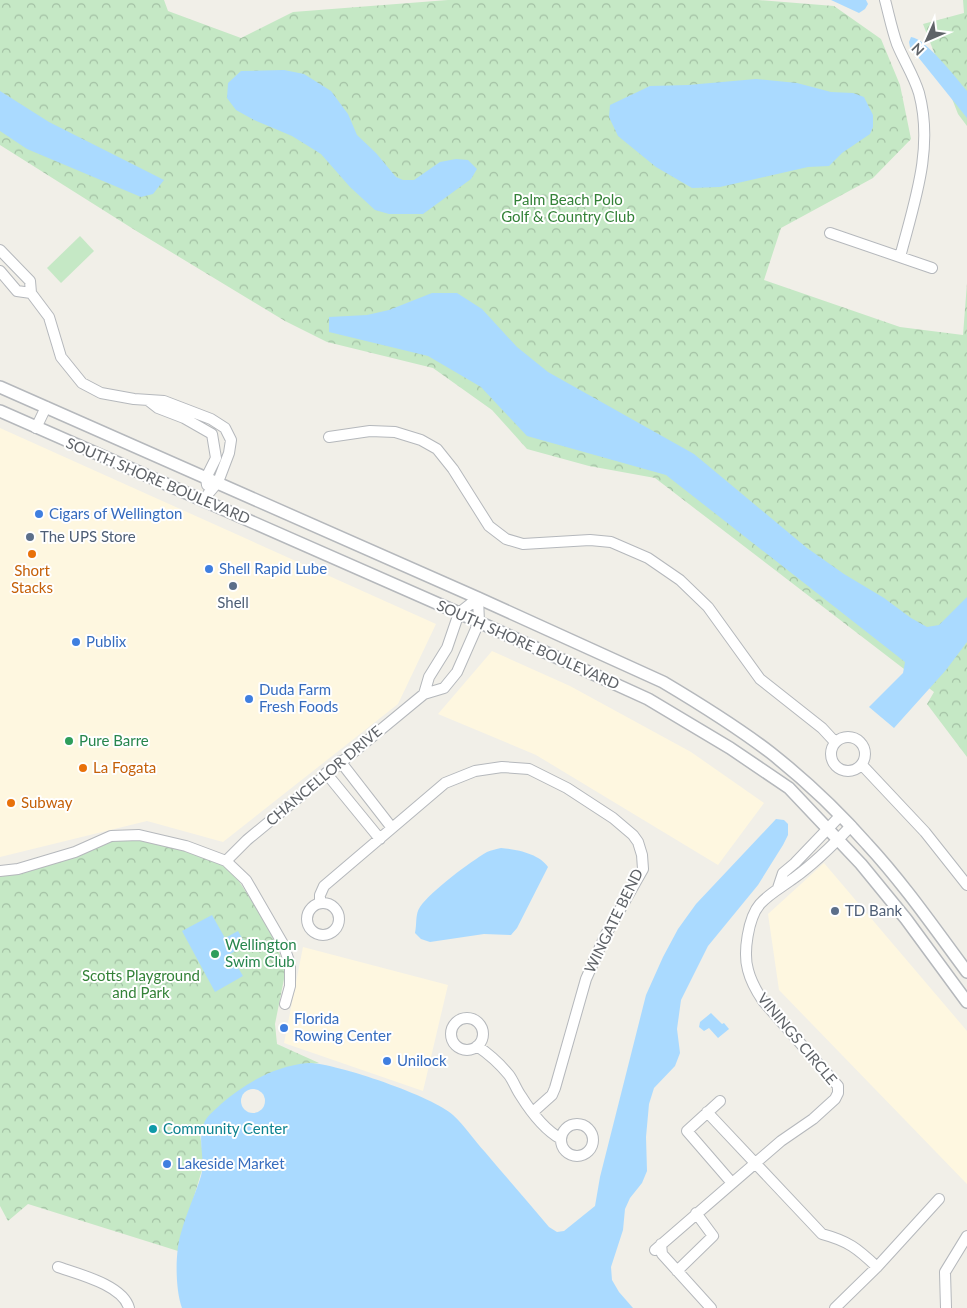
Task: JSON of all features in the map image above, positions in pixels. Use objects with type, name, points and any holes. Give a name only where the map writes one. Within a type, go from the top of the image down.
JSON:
[{"type":"street","points":[[885,0],[890,24],[918,92],[923,112],[925,134],[923,166],[900,257]]},
{"type":"street","points":[[830,234],[932,268]]},
{"type":"street","points":[[0,250],[30,281],[31,293],[49,317],[61,357],[82,383],[100,393],[134,400],[164,401],[211,419],[225,428],[231,440],[228,453],[218,482],[206,498]]},
{"type":"street","points":[[0,271],[18,291],[31,293]]},
{"type":"street","name":"SOUTH SHORE BOULEVARD","points":[[0,387],[478,598],[677,690],[771,753],[799,776],[851,826],[900,882],[967,972]]},
{"type":"street","points":[[148,400],[158,408],[184,418],[212,434],[216,458],[206,478],[206,498]]},
{"type":"street","points":[[36,428],[46,407]]},
{"type":"street","name":"SOUTH SHORE BOULEVARD","points":[[0,411],[36,428],[206,498],[648,699],[730,748],[789,788],[861,864],[887,895],[967,1002]]},
{"type":"street","points":[[329,437],[370,430],[395,432],[421,440],[437,449],[454,469],[489,526],[506,539],[522,544],[590,540],[611,542],[648,558],[680,580],[708,607],[760,679],[822,728],[835,742]]},
{"type":"street","points":[[459,613],[478,598]]},
{"type":"street","name":"CHANCELLOR DRIVE","points":[[226,861],[247,840],[340,761],[424,694],[444,688],[457,672],[480,622],[478,598]]},
{"type":"street","name":"CHANCELLOR DRIVE","points":[[424,694],[429,678],[447,648],[459,613]]},
{"type":"street","points":[[845,736],[860,740],[866,750],[862,765],[853,771],[837,767],[833,763],[831,752],[835,742],[845,736]]},
{"type":"street","points":[[340,761],[392,828]]},
{"type":"street","points":[[862,765],[926,832],[967,885]]},
{"type":"street","name":"WINGATE BEND","points":[[320,903],[320,895],[324,886],[445,783],[474,771],[502,767],[529,769],[566,788],[613,818],[632,835],[638,842],[642,855],[643,869],[604,936],[586,979],[552,1095],[532,1112]]},
{"type":"street","points":[[326,773],[380,839]]},
{"type":"street","points":[[362,817],[375,806]]},
{"type":"street","name":"VININGS CIRCLE","points":[[778,888],[783,874],[840,816]]},
{"type":"street","name":"VININGS CIRCLE","points":[[711,1308],[662,1254],[658,1247],[780,1141],[813,1119],[835,1099],[838,1093],[838,1086],[763,1001],[755,989],[747,968],[748,931],[753,915],[760,904],[838,840],[851,826]]},
{"type":"street","points":[[0,871],[18,869],[75,852],[111,836],[139,834],[186,846],[226,861],[246,880],[283,944],[290,964],[290,986],[285,1004]]},
{"type":"street","points":[[477,1046],[510,1076],[532,1112],[549,1131],[562,1139]]},
{"type":"street","points":[[720,1100],[687,1132],[732,1183]]},
{"type":"street","points":[[707,1112],[822,1234],[843,1240],[860,1251],[877,1267]]},
{"type":"street","points":[[835,1308],[877,1267],[939,1199]]},
{"type":"street","points":[[677,1271],[713,1236],[696,1213]]},
{"type":"street","points":[[946,1308],[945,1272],[967,1236]]},
{"type":"street","points":[[58,1267],[104,1284],[118,1292],[129,1308]]},
{"type":"shaded area","points":[[0,428],[436,624],[398,704],[223,842],[147,821],[0,857]]},
{"type":"shaded area","points":[[492,651],[570,686],[691,752],[764,803],[718,865],[536,755],[438,714]]},
{"type":"shaded area","points":[[824,863],[967,1031],[967,1184],[779,990],[768,914]]},
{"type":"shaded area","points":[[303,947],[448,985],[423,1091],[284,1043]]},
{"type":"green space","name":"Palm Beach Polo Golf & Country Club","points":[[0,0],[164,0],[168,11],[241,38],[293,12],[448,0],[758,0],[834,6],[881,39],[900,85],[911,139],[873,178],[781,228],[764,280],[900,327],[963,335],[967,283],[967,757],[927,704],[934,692],[655,478],[589,466],[527,449],[492,410],[433,368],[327,342],[285,321],[138,232],[0,145]]},
{"type":"green space","points":[[963,0],[967,0],[967,126],[958,114],[923,24],[964,13]]},
{"type":"green space","points":[[80,236],[94,251],[61,283],[47,268]]},
{"type":"green space","name":"Scotts Playground and Park","points":[[130,832],[226,861],[268,926],[286,969],[275,1024],[277,1044],[319,1063],[286,1068],[200,1134],[204,1163],[178,1251],[28,1204],[8,1221],[0,1206],[0,871]]},
{"type":"water","points":[[831,0],[866,0],[868,4],[859,13]]},
{"type":"water","points":[[911,37],[925,44],[967,91],[967,118],[910,47]]},
{"type":"water","points":[[284,70],[304,74],[331,91],[348,114],[357,135],[376,153],[396,177],[403,180],[414,180],[440,162],[456,159],[468,160],[477,169],[471,179],[423,214],[389,214],[375,210],[350,187],[321,154],[292,136],[236,110],[227,98],[228,83],[241,71]]},
{"type":"water","points":[[756,79],[797,83],[831,92],[853,93],[864,97],[873,115],[873,127],[870,134],[842,153],[829,166],[808,167],[720,187],[692,188],[656,167],[618,136],[609,117],[610,105],[650,86],[688,85]]},
{"type":"water","points":[[0,91],[49,122],[164,180],[153,194],[141,197],[27,149],[0,131]]},
{"type":"water","points":[[432,293],[457,293],[482,309],[517,347],[548,372],[694,454],[807,548],[844,574],[884,598],[911,618],[927,627],[939,625],[967,597],[967,642],[946,670],[894,728],[869,707],[903,673],[905,662],[666,475],[527,436],[481,387],[428,356],[329,332],[329,317],[367,315],[389,310]]},
{"type":"water","points":[[776,819],[784,820],[788,824],[788,835],[758,885],[708,946],[681,1000],[677,1029],[680,1053],[675,1066],[654,1088],[649,1104],[646,1137],[647,1171],[642,1183],[630,1198],[625,1209],[623,1230],[611,1267],[612,1280],[619,1292],[633,1308],[182,1308],[177,1281],[179,1241],[201,1176],[201,1134],[205,1121],[210,1114],[240,1089],[272,1072],[296,1065],[308,1063],[321,1064],[360,1074],[406,1090],[443,1108],[462,1124],[549,1227],[557,1232],[564,1231],[595,1206],[600,1177],[646,995],[663,957],[678,929],[696,904]]},
{"type":"water","points":[[501,848],[520,851],[534,856],[548,867],[517,928],[511,935],[484,934],[430,942],[421,939],[415,933],[418,910],[425,900],[487,852]]},
{"type":"water","points":[[212,915],[225,938],[238,931],[246,945],[230,954],[243,976],[215,992],[182,931]]},
{"type":"water","points":[[711,1013],[729,1029],[718,1038],[709,1028],[704,1031],[699,1027],[700,1022]]},
{"type":"pier","points":[[253,1089],[258,1090],[264,1096],[264,1106],[258,1112],[253,1113],[248,1112],[242,1106],[241,1101],[242,1096],[248,1090]]},
{"type":"place","name":"Cigars of Wellington","points":[[39,514]]},
{"type":"place","name":"The UPS Store","points":[[30,537]]},
{"type":"place","name":"Short Stacks","points":[[32,554]]},
{"type":"place","name":"Shell Rapid Lube","points":[[209,569]]},
{"type":"place","name":"Shell","points":[[233,586]]},
{"type":"place","name":"Publix","points":[[76,642]]},
{"type":"place","name":"Duda Farm Fresh Foods","points":[[249,699]]},
{"type":"place","name":"Pure Barre","points":[[69,741]]},
{"type":"place","name":"La Fogata","points":[[83,768]]},
{"type":"place","name":"Subway","points":[[11,803]]},
{"type":"place","name":"TD Bank","points":[[835,911]]},
{"type":"place","name":"Wellington Swim Club","points":[[215,954]]},
{"type":"place","name":"Florida Rowing Center","points":[[284,1028]]},
{"type":"place","name":"Unilock","points":[[387,1061]]},
{"type":"place","name":"Community Center","points":[[153,1129]]},
{"type":"place","name":"Lakeside Market","points":[[167,1164]]}]
